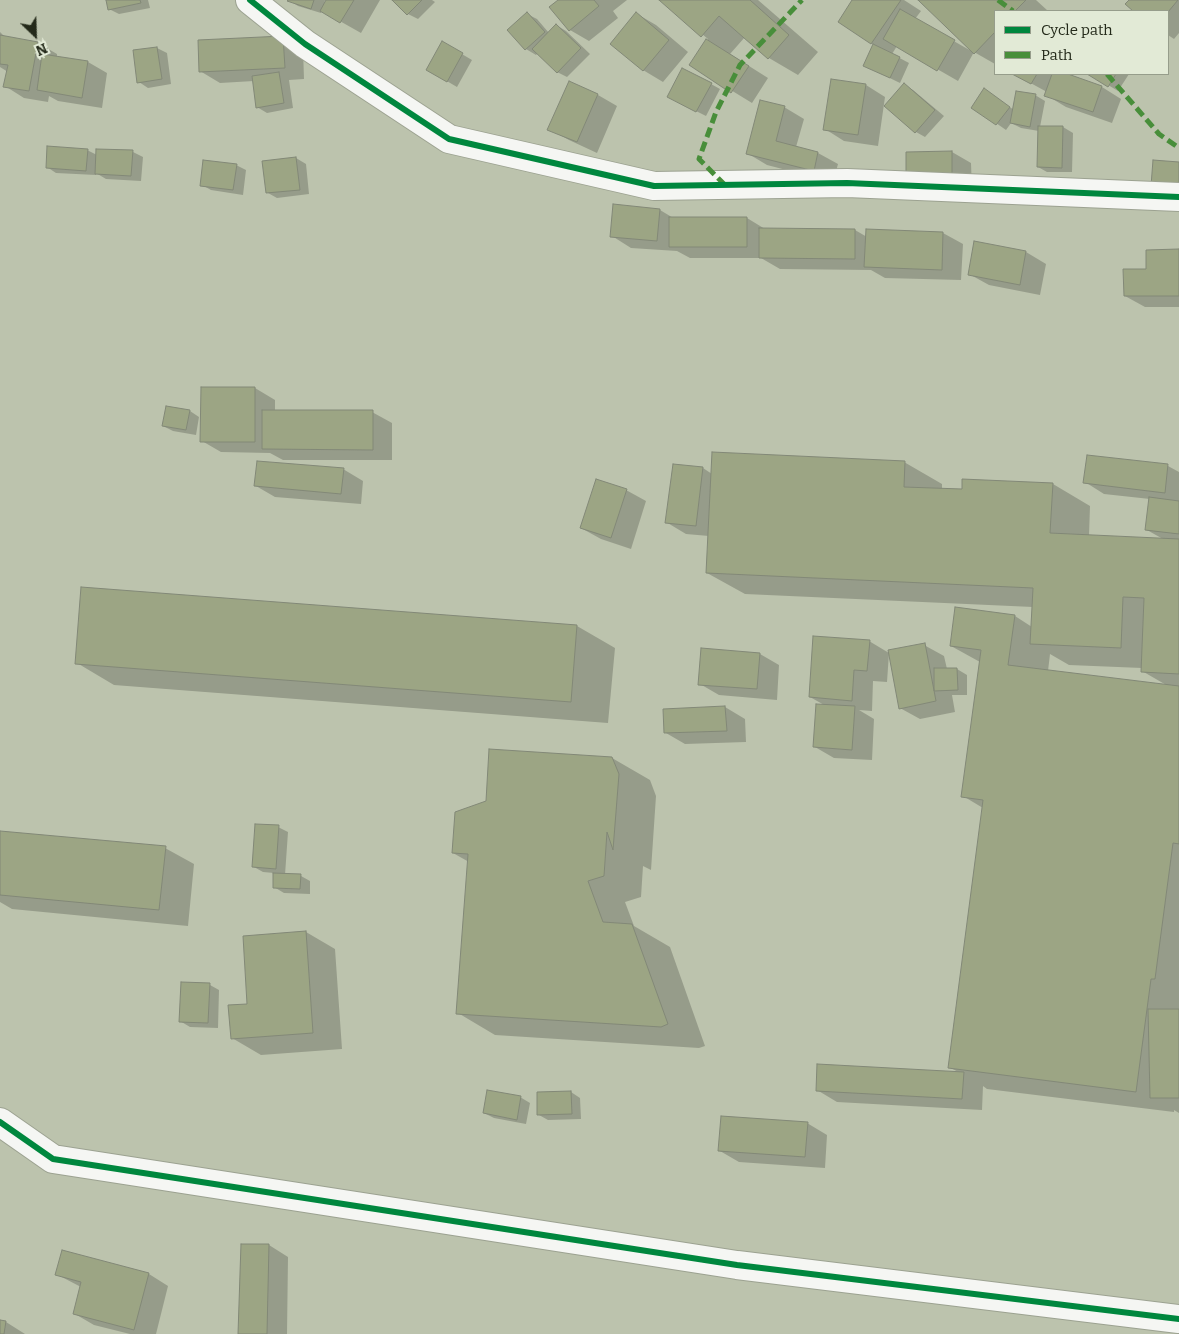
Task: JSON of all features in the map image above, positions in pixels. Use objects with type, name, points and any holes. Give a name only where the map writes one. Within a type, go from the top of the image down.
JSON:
[{"type":"street","points":[[250,0],[305,44],[449,139],[654,186],[847,183],[1179,197]]},
{"type":"street","points":[[0,1122],[53,1159],[737,1265],[1179,1318]]},
{"type":"building","points":[[106,0],[140,0],[141,3],[108,10]]},
{"type":"building","points":[[288,0],[314,0],[311,9]]},
{"type":"building","points":[[326,0],[354,0],[340,23],[320,11]]},
{"type":"building","points":[[392,0],[422,0],[407,15]]},
{"type":"building","points":[[558,0],[594,0],[599,6],[569,31],[549,7]]},
{"type":"building","points":[[659,0],[750,0],[789,35],[768,59],[719,16],[701,37]]},
{"type":"building","points":[[852,0],[901,0],[871,44],[838,22]]},
{"type":"building","points":[[918,0],[1026,0],[1016,10],[994,10],[994,33],[974,54]]},
{"type":"building","points":[[1129,0],[1178,0],[1169,11],[1132,10],[1125,4]]},
{"type":"building","points":[[900,9],[955,40],[937,71],[883,39]]},
{"type":"building","points":[[527,12],[545,32],[525,50],[507,30]]},
{"type":"building","points":[[636,12],[669,40],[643,71],[610,44]]},
{"type":"building","points":[[556,24],[581,48],[557,73],[532,49]]},
{"type":"building","points":[[0,35],[38,42],[29,91],[3,87],[8,65],[0,64]]},
{"type":"building","points":[[283,36],[285,68],[199,72],[198,40]]},
{"type":"building","points":[[706,39],[749,66],[731,93],[689,65]]},
{"type":"building","points":[[442,41],[463,53],[447,82],[426,70]]},
{"type":"building","points":[[873,44],[900,57],[890,78],[863,66]]},
{"type":"building","points":[[157,47],[162,79],[137,83],[133,50]]},
{"type":"building","points":[[42,54],[88,61],[82,98],[37,90]]},
{"type":"building","points":[[682,68],[712,83],[696,112],[667,97]]},
{"type":"building","points":[[279,72],[284,103],[256,108],[252,76]]},
{"type":"building","points":[[1014,75],[1036,75],[1031,84]]},
{"type":"building","points":[[1052,75],[1071,75],[1102,86],[1093,112],[1044,96]]},
{"type":"building","points":[[1089,75],[1115,75],[1108,87]]},
{"type":"building","points":[[831,79],[866,84],[858,135],[823,130]]},
{"type":"building","points":[[569,81],[598,94],[577,142],[547,130]]},
{"type":"building","points":[[904,83],[935,110],[915,133],[884,106]]},
{"type":"building","points":[[984,88],[1010,107],[996,125],[971,108]]},
{"type":"building","points":[[1016,91],[1036,94],[1030,127],[1010,123]]},
{"type":"building","points":[[760,100],[785,106],[776,141],[818,152],[814,171],[746,154]]},
{"type":"building","points":[[1038,126],[1063,126],[1062,168],[1037,167]]},
{"type":"building","points":[[47,146],[88,149],[86,171],[46,168]]},
{"type":"building","points":[[96,149],[133,150],[131,176],[95,174]]},
{"type":"building","points":[[952,151],[952,180],[906,182],[906,152]]},
{"type":"building","points":[[296,157],[300,190],[266,193],[262,161]]},
{"type":"building","points":[[203,160],[237,164],[233,190],[200,186]]},
{"type":"building","points":[[1153,160],[1179,162],[1179,188],[1151,186]]},
{"type":"building","points":[[613,204],[660,209],[657,241],[610,237]]},
{"type":"building","points":[[669,217],[747,217],[747,247],[669,247]]},
{"type":"building","points":[[759,228],[855,229],[855,259],[759,258]]},
{"type":"building","points":[[866,229],[943,232],[942,270],[864,267]]},
{"type":"building","points":[[974,241],[1026,251],[1020,285],[968,275]]},
{"type":"building","points":[[1179,249],[1179,296],[1124,296],[1123,269],[1146,269],[1146,250]]},
{"type":"building","points":[[201,387],[255,387],[255,442],[200,442]]},
{"type":"building","points":[[166,406],[190,410],[186,430],[162,426]]},
{"type":"building","points":[[262,410],[373,410],[373,450],[262,449]]},
{"type":"building","points":[[712,452],[905,461],[904,487],[962,489],[962,479],[1053,483],[1050,533],[1179,539],[1179,674],[1141,672],[1144,598],[1123,597],[1121,648],[1030,644],[1033,588],[706,573]]},
{"type":"building","points":[[1087,455],[1168,464],[1165,493],[1083,483]]},
{"type":"building","points":[[257,461],[344,468],[341,494],[254,486]]},
{"type":"building","points":[[673,464],[703,467],[696,526],[665,523]]},
{"type":"building","points":[[596,479],[627,489],[611,538],[580,528]]},
{"type":"building","points":[[1149,497],[1179,501],[1179,534],[1145,530]]},
{"type":"building","points":[[81,587],[577,625],[571,702],[75,664]]},
{"type":"building","points":[[955,607],[1015,615],[1008,665],[1179,686],[1179,844],[1173,843],[1155,979],[1151,979],[1136,1092],[948,1068],[983,800],[961,797],[981,650],[950,646]]},
{"type":"building","points":[[813,636],[870,640],[867,671],[854,670],[852,701],[809,697]]},
{"type":"building","points":[[925,643],[936,701],[899,709],[888,650]]},
{"type":"building","points":[[701,648],[760,653],[757,689],[698,685]]},
{"type":"building","points":[[934,668],[957,668],[958,690],[934,691]]},
{"type":"building","points":[[816,704],[855,706],[852,750],[813,747]]},
{"type":"building","points":[[725,706],[727,731],[664,733],[663,709]]},
{"type":"building","points":[[489,749],[612,757],[619,774],[613,850],[607,832],[604,876],[588,881],[603,922],[632,924],[668,1024],[661,1027],[456,1014],[468,854],[452,853],[455,812],[486,801]]},
{"type":"building","points":[[255,824],[279,825],[276,869],[252,867]]},
{"type":"building","points":[[0,831],[166,846],[159,910],[0,895]]},
{"type":"building","points":[[273,873],[301,874],[300,889],[273,888]]},
{"type":"building","points":[[306,931],[313,1033],[231,1039],[228,1005],[247,1004],[243,936]]},
{"type":"building","points":[[181,982],[210,983],[208,1023],[179,1022]]},
{"type":"building","points":[[1148,1009],[1179,1009],[1179,1098],[1150,1098]]},
{"type":"building","points":[[817,1064],[964,1072],[962,1099],[816,1091]]},
{"type":"building","points":[[487,1090],[521,1096],[517,1120],[483,1113]]},
{"type":"building","points":[[571,1091],[572,1114],[537,1115],[537,1092]]},
{"type":"building","points":[[721,1116],[808,1122],[805,1157],[718,1151]]},
{"type":"building","points":[[241,1244],[269,1244],[267,1334],[238,1334]]},
{"type":"building","points":[[62,1250],[149,1273],[134,1330],[73,1314],[81,1282],[55,1275]]},
{"type":"building","points":[[0,1320],[6,1321],[4,1334],[0,1334]]},
{"type":"marked path","points":[[725,185],[699,159],[716,112],[740,65],[802,0]]},
{"type":"marked path","points":[[998,0],[1012,10]]},
{"type":"marked path","points":[[1108,75],[1159,134],[1179,148]]},
{"type":"cycle path","points":[[250,0],[305,44],[449,139],[654,186],[847,183],[1179,197]]},
{"type":"cycle path","points":[[0,1122],[53,1159],[737,1265],[1179,1319]]}]
